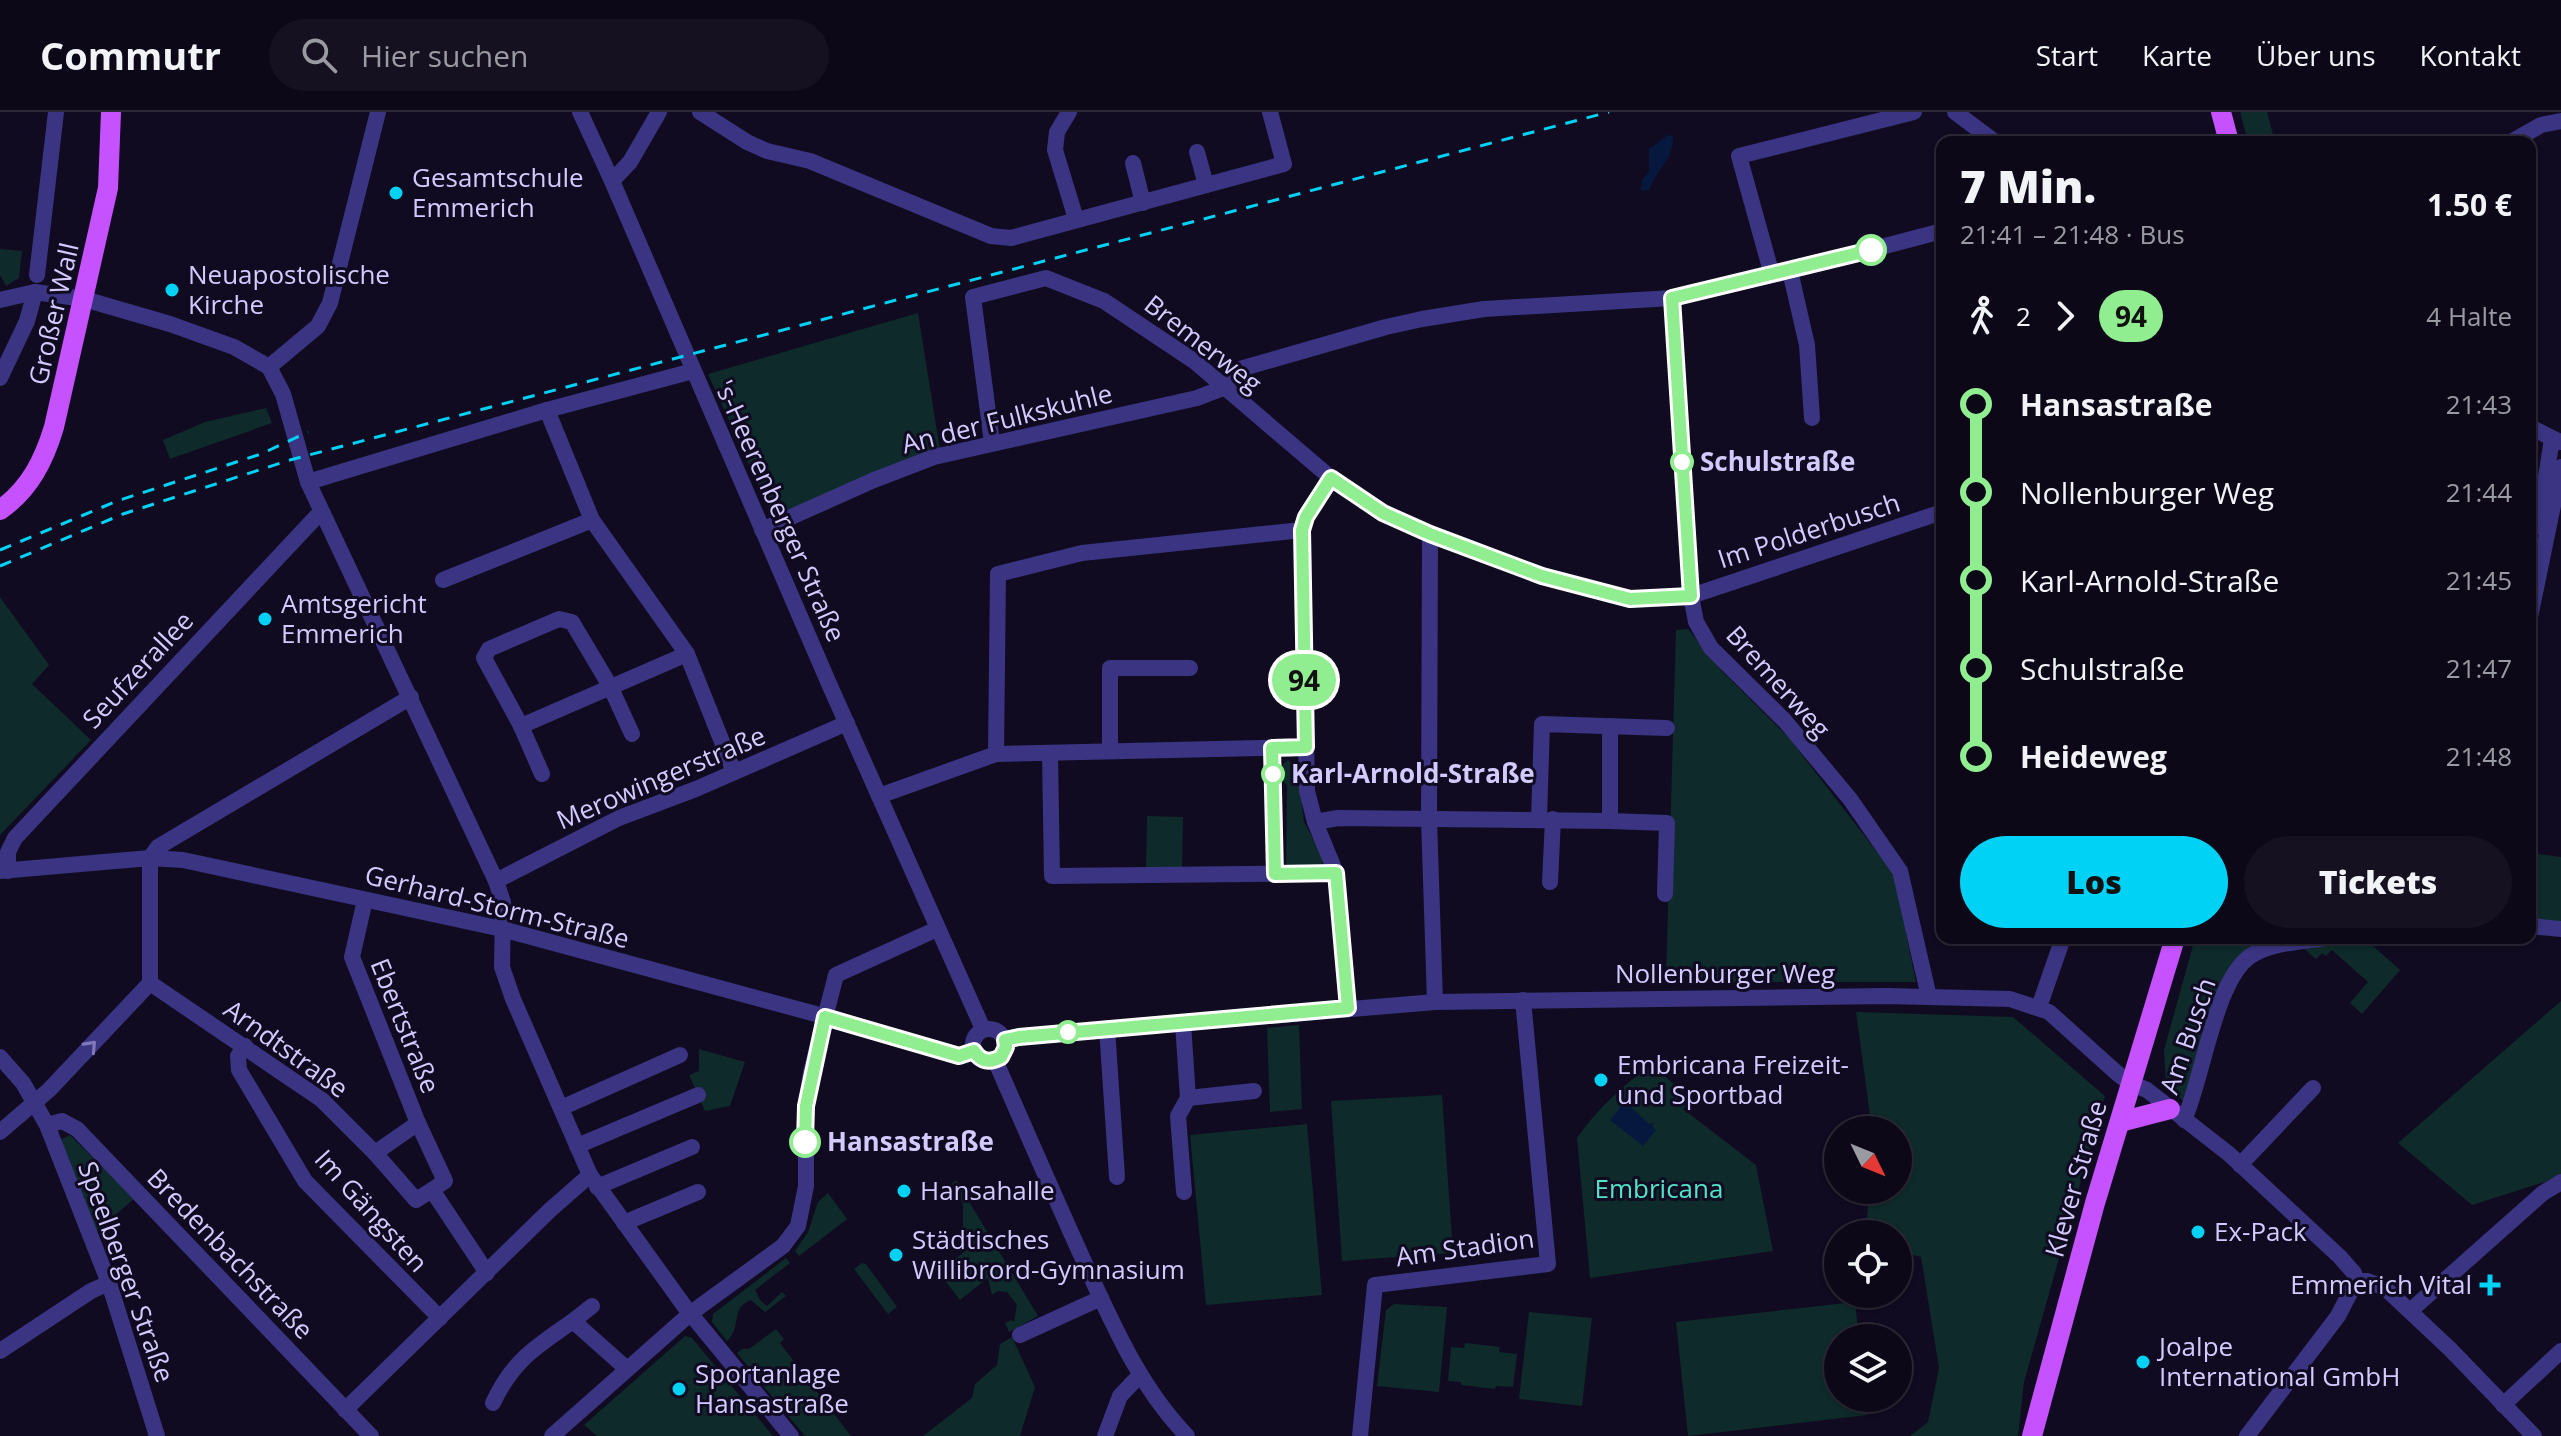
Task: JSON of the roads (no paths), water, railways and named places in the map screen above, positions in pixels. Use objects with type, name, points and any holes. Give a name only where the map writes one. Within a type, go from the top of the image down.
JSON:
[{"type":"main road","name":"Großer Wall","points":[[0,510],[30,481],[46,452],[108,188],[111,112]]},
{"type":"main road","points":[[2221,112],[2227,136]]},
{"type":"main road","name":"Klever Straße","points":[[2032,1436],[2130,1083],[2173,944]]},
{"type":"main road","points":[[2120,1122],[2177,1114]]},
{"type":"street","points":[[0,378],[27,321],[36,283],[56,112]]},
{"type":"street","points":[[269,367],[318,326],[330,303],[378,112]]},
{"type":"street","name":"'s-Heerenberger Straße","points":[[580,112],[983,1029]]},
{"type":"street","points":[[612,181],[630,162],[659,112]]},
{"type":"street","points":[[700,112],[757,146],[810,161],[991,236],[1011,238],[1284,164],[1270,112]]},
{"type":"street","points":[[1069,112],[1057,132],[1055,150],[1076,219]]},
{"type":"street","points":[[1772,275],[1739,156],[1914,112]]},
{"type":"street","points":[[1955,112],[1979,136]]},
{"type":"street","points":[[2522,136],[2541,125],[2561,121]]},
{"type":"street","points":[[1197,152],[1206,185]]},
{"type":"street","points":[[1133,163],[1143,203]]},
{"type":"street","name":"An der Fulkskuhle","points":[[762,530],[934,457],[1197,398],[1223,388],[1240,369],[1422,319],[1484,309],[1672,298],[1936,233]]},
{"type":"street","points":[[1790,271],[1807,345],[1812,418]]},
{"type":"street","name":"Bremerweg","points":[[992,443],[973,297],[1046,278],[1104,301],[1194,361],[1331,478],[1383,513],[1542,576],[1630,599],[1691,596],[1696,622],[1711,648],[1785,721],[1850,799],[1900,871],[1929,997]]},
{"type":"street","points":[[3,294],[36,283],[234,347],[269,367],[283,394],[308,482],[496,881],[503,902],[502,967],[509,989],[593,1181],[691,1313],[791,1436]]},
{"type":"street","points":[[1672,298],[1691,596]]},
{"type":"street","points":[[308,482],[547,410],[693,371]]},
{"type":"street","points":[[547,410],[592,520],[687,654],[734,772]]},
{"type":"street","points":[[2536,430],[2557,441],[2536,546]]},
{"type":"street","points":[[2536,588],[2561,467]]},
{"type":"street","points":[[1331,478],[1306,517],[1302,530],[1307,791],[1315,822],[1336,873],[1348,1008]]},
{"type":"street","name":"Seufzerallee","points":[[4,871],[15,838],[261,574],[316,517],[323,514]]},
{"type":"street","name":"Im Polderbusch","points":[[1691,596],[1936,514]]},
{"type":"street","points":[[443,580],[592,520]]},
{"type":"street","points":[[996,754],[998,574],[1082,553],[1302,530]]},
{"type":"street","points":[[1430,534],[1429,819],[1435,1002]]},
{"type":"street","points":[[542,774],[521,726],[484,658],[489,649],[559,619],[572,622],[610,686],[632,734]]},
{"type":"street","points":[[521,726],[687,654]]},
{"type":"street","points":[[1110,751],[1110,668],[1190,668]]},
{"type":"street","points":[[0,1132],[49,1090],[150,983],[150,858],[158,847],[411,697]]},
{"type":"street","name":"Merowingerstraße","points":[[496,881],[619,818],[847,723]]},
{"type":"street","points":[[1550,882],[1542,724],[1667,728]]},
{"type":"street","points":[[1610,726],[1610,821]]},
{"type":"street","points":[[879,796],[996,754],[1306,747]]},
{"type":"street","points":[[1272,748],[1275,874]]},
{"type":"street","points":[[1050,754],[1052,876],[1336,873]]},
{"type":"street","points":[[1315,822],[1338,818],[1667,823],[1665,894]]},
{"type":"street","name":"Gerhard-Storm-Straße","points":[[4,871],[150,858],[183,860],[502,929],[959,1056],[974,1051]]},
{"type":"street","name":"Ebertstraße","points":[[365,900],[352,957],[418,1123],[438,1186],[487,1273]]},
{"type":"street","points":[[2536,927],[2561,929]]},
{"type":"street","points":[[552,1436],[691,1313],[783,1246],[798,1226],[806,1186],[806,1106],[836,975],[937,929]]},
{"type":"street","points":[[2039,1007],[2061,944]]},
{"type":"street","name":"Am Busch","points":[[2177,1114],[2221,1004],[2242,962],[2273,946],[2286,944]]},
{"type":"street","name":"Arndtstraße","points":[[150,983],[322,1100],[416,1200],[438,1186]]},
{"type":"street","name":"Nollenburger Weg","points":[[1005,1040],[1107,1028],[1435,1002],[1929,997],[2010,999],[2049,1012],[2130,1083],[2147,1090],[2240,1165],[2340,1257],[2354,1273],[2356,1281]]},
{"type":"street","name":"Am Stadion","points":[[1360,1436],[1375,1285],[1548,1264],[1523,1000]]},
{"type":"street","points":[[1183,1023],[1188,1098],[1178,1116],[1184,1192]]},
{"type":"street","points":[[1107,1028],[1117,1177]]},
{"type":"street","points":[[983,1029],[994,1029],[1005,1040],[1004,1053],[995,1060],[981,1059],[974,1051],[974,1038],[983,1029]]},
{"type":"street","name":"Im Gängsten","points":[[245,1046],[238,1056],[239,1070],[305,1181],[440,1318]]},
{"type":"street","points":[[561,1108],[680,1055]]},
{"type":"street","name":"Speelberger Straße","points":[[0,1057],[35,1101],[47,1125],[109,1283],[157,1436]]},
{"type":"street","points":[[995,1060],[1101,1298],[1140,1375],[1157,1401],[1187,1436]]},
{"type":"street","points":[[2240,1165],[2313,1088]]},
{"type":"street","points":[[1188,1098],[1254,1091]]},
{"type":"street","points":[[577,1146],[698,1095]]},
{"type":"street","name":"Bredenbachstraße","points":[[47,1125],[62,1121],[77,1129],[371,1436]]},
{"type":"street","name":"Ebertstraße","points":[[375,1153],[418,1123]]},
{"type":"street","points":[[345,1410],[487,1273],[593,1181],[692,1147]]},
{"type":"street","points":[[2410,1311],[2543,1193],[2561,1182]]},
{"type":"street","points":[[624,1223],[698,1192]]},
{"type":"street","points":[[2247,1436],[2338,1316],[2356,1281],[2367,1281],[2385,1288],[2534,1436]]},
{"type":"street","points":[[0,1351],[91,1291],[109,1283]]},
{"type":"street","points":[[1020,1335],[1101,1298]]},
{"type":"street","points":[[493,1403],[503,1380],[521,1358],[592,1306]]},
{"type":"street","points":[[573,1321],[627,1369]]},
{"type":"street","points":[[2503,1405],[2561,1351]]},
{"type":"street","points":[[1105,1436],[1120,1396],[1140,1375]]},
{"type":"water","points":[[1668,135],[1673,136],[1671,151],[1650,189],[1641,190],[1642,180],[1649,172],[1649,149]]},
{"type":"water","points":[[1623,1100],[1649,1124],[1654,1123],[1652,1126],[1656,1130],[1643,1146],[1610,1120]]},
{"type":"railway","points":[[0,566],[123,514],[290,460],[1609,112]]},
{"type":"railway","points":[[0,550],[117,501],[261,454],[308,432]]},
{"type":"place","name":"Gesamtschule Emmerich","points":[[396,193]]},
{"type":"place","name":"Neuapostolische Kirche","points":[[172,290]]},
{"type":"place","name":"Schulstraße","points":[[1682,462]]},
{"type":"place","name":"Amtsgericht Emmerich","points":[[265,619]]},
{"type":"place","name":"Karl-Arnold-Straße","points":[[1273,774]]},
{"type":"place","name":"Embricana Freizeit- und Sportbad","points":[[1601,1080]]},
{"type":"place","name":"Hansastraße","points":[[805,1142]]},
{"type":"place","name":"Hansahalle","points":[[904,1191]]},
{"type":"place","name":"Ex-Pack","points":[[2198,1232]]},
{"type":"place","name":"Städtisches Willibrord-Gymnasium","points":[[896,1255]]},
{"type":"place","name":"Emmerich Vital","points":[[2490,1285]]},
{"type":"place","name":"Joalpe International GmbH","points":[[2143,1362]]},
{"type":"place","name":"Sportanlage Hansastraße","points":[[679,1389]]},
{"type":"park label","name":"Embricana","points":[[1659,1189]]}]
